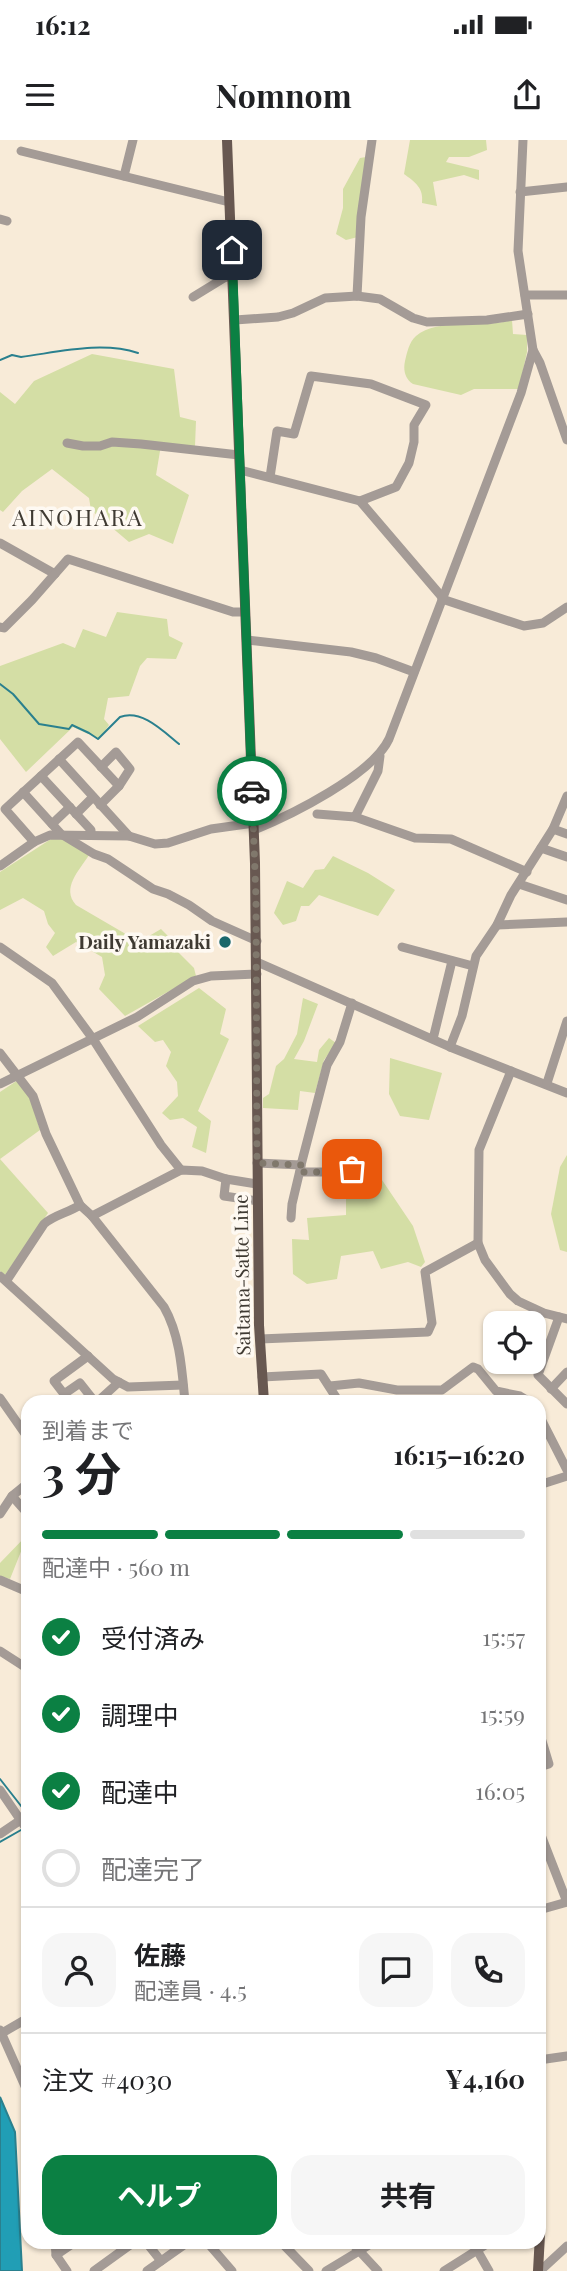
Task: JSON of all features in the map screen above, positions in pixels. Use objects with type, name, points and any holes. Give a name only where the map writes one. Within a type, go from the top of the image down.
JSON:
[{"type":"main road","name":"Saitama-Satte Line","points":[[227,140],[254,827],[257,1184],[263,1395]]},
{"type":"main road","points":[[539,2271],[540,2249]]},
{"type":"street","points":[[124,176],[133,140]]},
{"type":"street","points":[[357,296],[361,217],[372,140]]},
{"type":"street","points":[[523,140],[518,251],[524,295],[533,349],[567,440]]},
{"type":"street","points":[[21,151],[229,202]]},
{"type":"street","points":[[520,192],[567,187]]},
{"type":"street","points":[[193,297],[233,275]]},
{"type":"street","points":[[524,295],[567,295]]},
{"type":"street","points":[[234,320],[278,317],[326,298],[357,296],[380,299],[413,318],[427,321],[487,320],[528,314]]},
{"type":"street","points":[[355,817],[377,771],[380,756],[389,739],[521,393],[533,349]]},
{"type":"street","points":[[270,477],[277,431],[294,434],[311,376],[371,384],[426,405],[414,425],[414,442],[409,463],[396,487],[360,501]]},
{"type":"street","points":[[67,443],[92,446],[112,442],[141,444],[239,455]]},
{"type":"street","points":[[240,470],[360,501],[442,598],[524,626],[543,623],[567,607]]},
{"type":"street","points":[[0,543],[55,574]]},
{"type":"street","points":[[2,623],[68,559],[233,611],[245,612]]},
{"type":"street","points":[[247,640],[351,652],[414,672]]},
{"type":"street","points":[[34,842],[2,811],[78,742],[118,786]]},
{"type":"street","points":[[52,824],[73,810],[97,801],[118,786],[130,769],[116,752],[101,767]]},
{"type":"street","points":[[0,866],[34,842],[50,835],[129,836],[155,844],[168,843],[211,829],[254,827],[277,821],[335,788],[380,756]]},
{"type":"street","points":[[59,759],[129,836]]},
{"type":"street","points":[[41,776],[91,830],[91,835]]},
{"type":"street","points":[[23,792],[61,834],[94,854],[108,859],[153,889],[168,894],[212,921],[257,942]]},
{"type":"street","points":[[450,1047],[464,1008],[473,966],[552,830],[567,796]]},
{"type":"street","points":[[317,814],[355,817],[415,838],[451,839],[527,872]]},
{"type":"street","points":[[552,830],[567,834]]},
{"type":"street","points":[[541,848],[567,857]]},
{"type":"street","points":[[519,884],[567,900]]},
{"type":"street","points":[[497,925],[567,922]]},
{"type":"street","points":[[0,947],[52,983],[93,1039],[161,1146],[181,1170]]},
{"type":"street","points":[[402,947],[473,966]]},
{"type":"street","points":[[433,1039],[452,961]]},
{"type":"street","points":[[0,1084],[137,1017],[193,981],[257,968],[352,1003],[450,1047],[567,1093]]},
{"type":"street","points":[[291,1218],[327,1065],[340,1042],[352,1003]]},
{"type":"street","points":[[547,1083],[567,1021]]},
{"type":"street","points":[[0,1053],[33,1096],[46,1134],[80,1205],[92,1216],[164,1307],[176,1335],[184,1395]]},
{"type":"street","points":[[511,1071],[479,1150],[478,1243],[485,1260],[510,1294],[527,1305],[563,1318],[538,1375],[567,1404]]},
{"type":"street","points":[[257,1163],[332,1172],[371,1166]]},
{"type":"street","points":[[92,1216],[181,1170],[202,1171],[226,1179],[257,1184]]},
{"type":"street","points":[[226,1179],[224,1196],[258,1201]]},
{"type":"street","points":[[80,1205],[66,1214],[51,1217],[3,1278],[119,1382],[128,1387],[183,1385]]},
{"type":"street","points":[[260,1339],[428,1332],[432,1323],[425,1272],[478,1243]]},
{"type":"street","points":[[88,1356],[54,1381],[64,1394],[79,1383],[90,1395]]},
{"type":"street","points":[[330,1386],[359,1383],[397,1390],[442,1390],[473,1367],[478,1369],[496,1391],[515,1395]]},
{"type":"street","points":[[551,1389],[567,1372]]},
{"type":"street","points":[[262,1377],[321,1374],[335,1395]]},
{"type":"street","points":[[104,1395],[119,1382]]},
{"type":"street","points":[[0,1398],[21,1428]]},
{"type":"street","points":[[546,1430],[567,1473],[546,1482]]},
{"type":"street","points":[[0,1514],[12,1496],[21,1489]]},
{"type":"street","points":[[12,1496],[21,1506]]},
{"type":"street","points":[[0,1580],[21,1589]]},
{"type":"street","points":[[0,1651],[21,1664]]},
{"type":"street","points":[[0,1790],[21,1814]]},
{"type":"street","points":[[0,1834],[21,1820]]},
{"type":"street","points":[[546,1848],[567,1902],[546,1908]]},
{"type":"street","points":[[21,2021],[1,2031],[21,2077]]},
{"type":"street","points":[[546,2059],[567,2056]]},
{"type":"street","points":[[539,2271],[567,2246]]},
{"type":"street","points":[[56,2249],[56,2255],[67,2271]]},
{"type":"street","points":[[56,2255],[65,2249]]},
{"type":"street","points":[[94,2271],[124,2249]]},
{"type":"street","points":[[151,2249],[160,2261]]},
{"type":"street","points":[[147,2271],[178,2249]]},
{"type":"street","points":[[213,2249],[232,2271]]},
{"type":"street","points":[[289,2249],[309,2271]]},
{"type":"street","points":[[326,2271],[362,2249]]},
{"type":"street","points":[[444,2271],[477,2250],[489,2271]]},
{"type":"street","points":[[358,2251],[378,2271]]},
{"type":"green space","points":[[410,140],[486,140],[487,150],[469,157],[449,157],[446,162],[479,170],[479,180],[464,175],[433,182],[437,206],[422,203],[420,189],[404,174]]},
{"type":"green space","points":[[366,157],[358,237],[346,240],[336,234],[343,208],[343,189],[360,158]]},
{"type":"green space","points":[[512,320],[513,334],[527,335],[527,352],[519,389],[474,389],[461,395],[413,384],[406,377],[404,364],[410,344],[426,330],[449,325]]},
{"type":"green space","points":[[92,354],[174,369],[180,417],[196,421],[195,446],[161,445],[156,475],[189,495],[173,544],[149,534],[129,542],[91,510],[89,498],[52,469],[22,491],[3,512],[0,510],[0,392],[15,404],[34,381]]},
{"type":"green space","points":[[117,612],[167,619],[169,636],[183,643],[176,659],[147,658],[140,666],[129,696],[108,698],[104,719],[109,725],[99,739],[73,727],[26,772],[0,739],[0,666],[63,643],[75,648],[83,629],[106,637]]},
{"type":"green space","points":[[51,839],[63,839],[89,855],[71,886],[70,892],[76,905],[136,940],[144,939],[161,929],[173,941],[173,947],[194,968],[196,976],[125,1016],[99,989],[105,975],[102,957],[76,942],[53,956],[46,947],[55,933],[48,924],[44,911],[23,898],[0,910],[0,872]]},
{"type":"green space","points":[[333,856],[395,890],[378,916],[319,895],[309,906],[301,906],[296,921],[283,925],[274,913],[287,881],[303,888],[315,870],[324,869]]},
{"type":"green space","points":[[199,988],[226,1009],[220,1034],[229,1039],[198,1111],[211,1121],[206,1153],[192,1147],[197,1127],[183,1118],[170,1120],[162,1113],[178,1096],[177,1082],[166,1066],[171,1052],[163,1040],[155,1042],[138,1026]]},
{"type":"green space","points":[[303,998],[318,1004],[294,1059],[317,1062],[319,1050],[329,1038],[336,1043],[324,1060],[315,1093],[300,1091],[298,1110],[263,1108],[263,1098],[269,1094],[276,1066],[284,1059],[297,1034]]},
{"type":"green space","points":[[390,1058],[442,1073],[429,1120],[400,1116],[389,1094]]},
{"type":"green space","points":[[18,1080],[30,1098],[40,1130],[0,1159],[0,1092]]},
{"type":"green space","points":[[567,1155],[567,1252],[560,1250],[551,1214],[560,1167]]},
{"type":"green space","points":[[0,1159],[48,1213],[5,1275],[0,1271]]},
{"type":"green space","points":[[382,1180],[413,1226],[425,1262],[421,1267],[408,1262],[381,1269],[373,1251],[341,1256],[337,1279],[307,1284],[293,1274],[292,1239],[309,1240],[307,1218],[346,1215],[346,1194]]},
{"type":"green space","points":[[21,1541],[21,1552],[10,1579],[0,1576],[0,1563]]},
{"type":"water","points":[[0,2097],[15,2132],[22,2271],[0,2271]]},
{"type":"waterway","points":[[0,360],[12,355],[21,357],[95,348],[138,353]]},
{"type":"waterway","points":[[0,684],[13,694],[39,724],[69,729],[72,725],[98,739],[120,717],[136,716],[152,723],[179,744]]},
{"type":"waterway","points":[[0,1779],[21,1806]]},
{"type":"waterway","points":[[0,1842],[21,1830]]},
{"type":"way so far","points":[[252,791],[256,899],[257,1163],[302,1165],[300,1172],[352,1169]]},
{"type":"place","name":"Daily Yamazaki","points":[[225,942]]},
{"type":"district","name":"AINOHARA","points":[[78,518]]},
{"type":"route","points":[[232,250],[252,791]]}]
